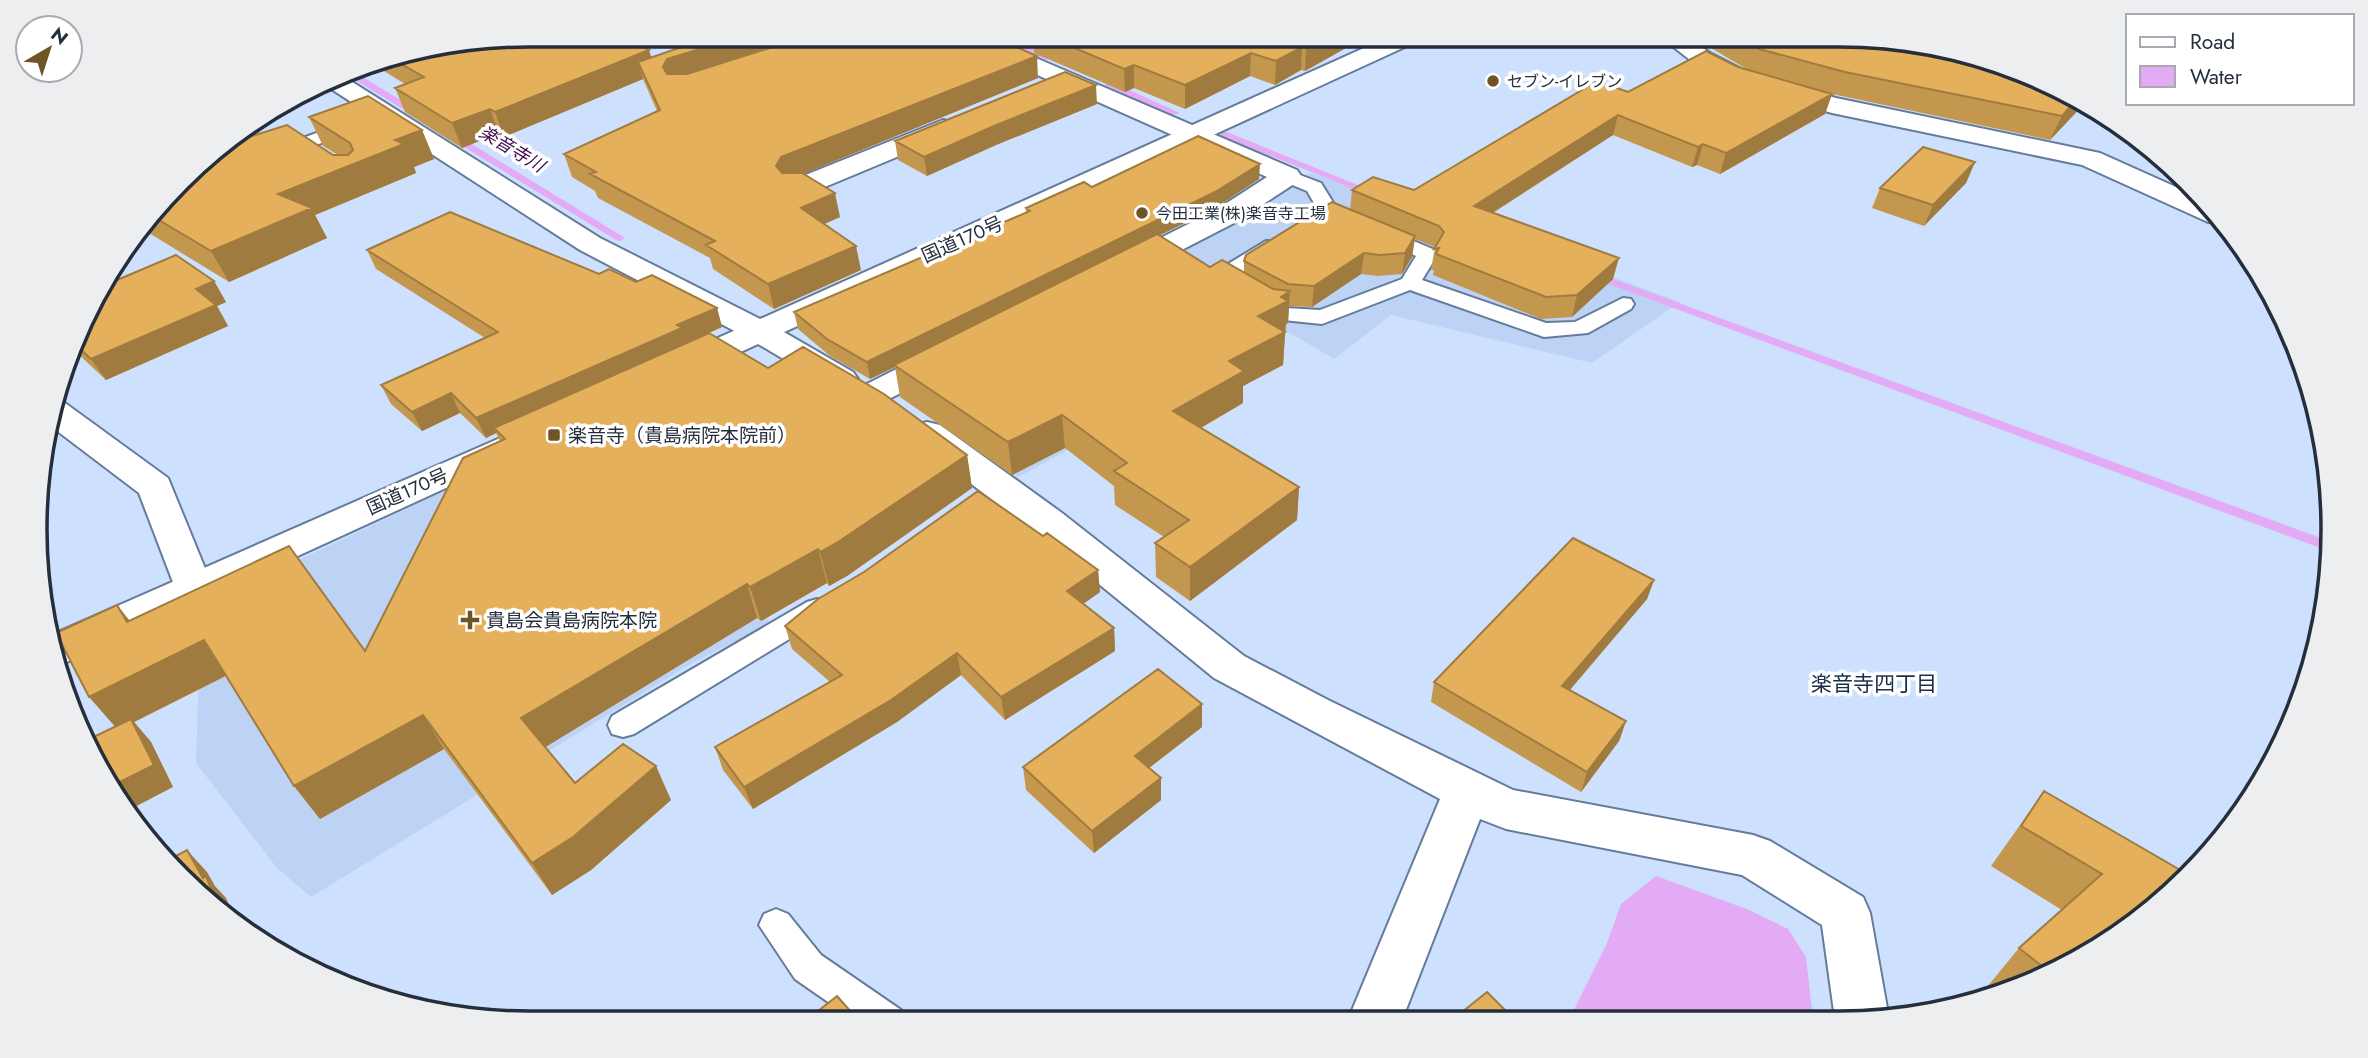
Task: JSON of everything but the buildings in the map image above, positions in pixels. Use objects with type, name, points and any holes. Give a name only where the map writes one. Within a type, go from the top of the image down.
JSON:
[{"type":"main road","points":[[989,47],[1052,84],[1287,176]]},
{"type":"main road","name":"国道170号","points":[[661,376],[1386,47]]},
{"type":"main road","points":[[1687,47],[1742,79],[1832,105],[2091,159],[2197,207]]},
{"type":"main road","points":[[341,86],[590,244],[759,331],[904,417],[987,493],[1048,522],[1229,667],[1466,791],[1506,809],[1753,856],[1845,913],[1861,1010]]},
{"type":"main road","points":[[798,188],[963,120]]},
{"type":"main road","points":[[1101,279],[1226,216],[1287,176]]},
{"type":"main road","points":[[869,396],[966,347]]},
{"type":"main road","points":[[61,417],[155,487],[193,588]]},
{"type":"main road","name":"国道170号","points":[[63,648],[538,431]]},
{"type":"main road","points":[[1379,1011],[1438,869],[1466,791]]},
{"type":"lane","points":[[259,160],[384,114]]},
{"type":"lane","points":[[303,144],[324,158]]},
{"type":"lane","points":[[1287,176],[1314,187],[1329,212],[1428,254],[1410,283],[1322,317],[1281,314],[1229,285],[1235,268],[1329,212]]},
{"type":"lane","points":[[1410,283],[1544,330],[1580,328],[1623,304]]},
{"type":"lane","points":[[623,725],[834,599]]},
{"type":"lane","points":[[776,925],[808,967],[872,1011]]},
{"type":"shaded area","points":[[1310,173],[1491,232],[1680,302],[1592,363],[1391,315],[1334,359],[1288,332],[1018,477],[942,431],[1035,383],[1151,262]]},
{"type":"shaded area","points":[[623,407],[708,518],[770,624],[692,663],[311,897],[277,868],[196,763],[201,606]]},
{"type":"water","points":[[1656,876],[1747,909],[1788,929],[1806,957],[1812,1011],[1573,1011],[1607,943],[1621,904]]},
{"type":"waterway","points":[[1023,47],[1049,58]]},
{"type":"waterway","name":"楽音寺川","points":[[359,79],[419,115]]},
{"type":"waterway","points":[[1109,84],[1175,113]]},
{"type":"waterway","points":[[1224,134],[1375,194]]},
{"type":"waterway","name":"楽音寺川","points":[[454,137],[620,238]]},
{"type":"waterway","points":[[1594,275],[2321,543]]},
{"type":"place","name":"セブン-イレブン","points":[[1493,81]]},
{"type":"place","name":"今田工業(株)楽音寺工場","points":[[1142,213]]},
{"type":"place","name":"楽音寺（貴島病院本院前）","points":[[554,435]]},
{"type":"place","name":"貴島会貴島病院本院","points":[[470,620]]},
{"type":"district","name":"楽音寺四丁目","points":[[1874,684]]}]
